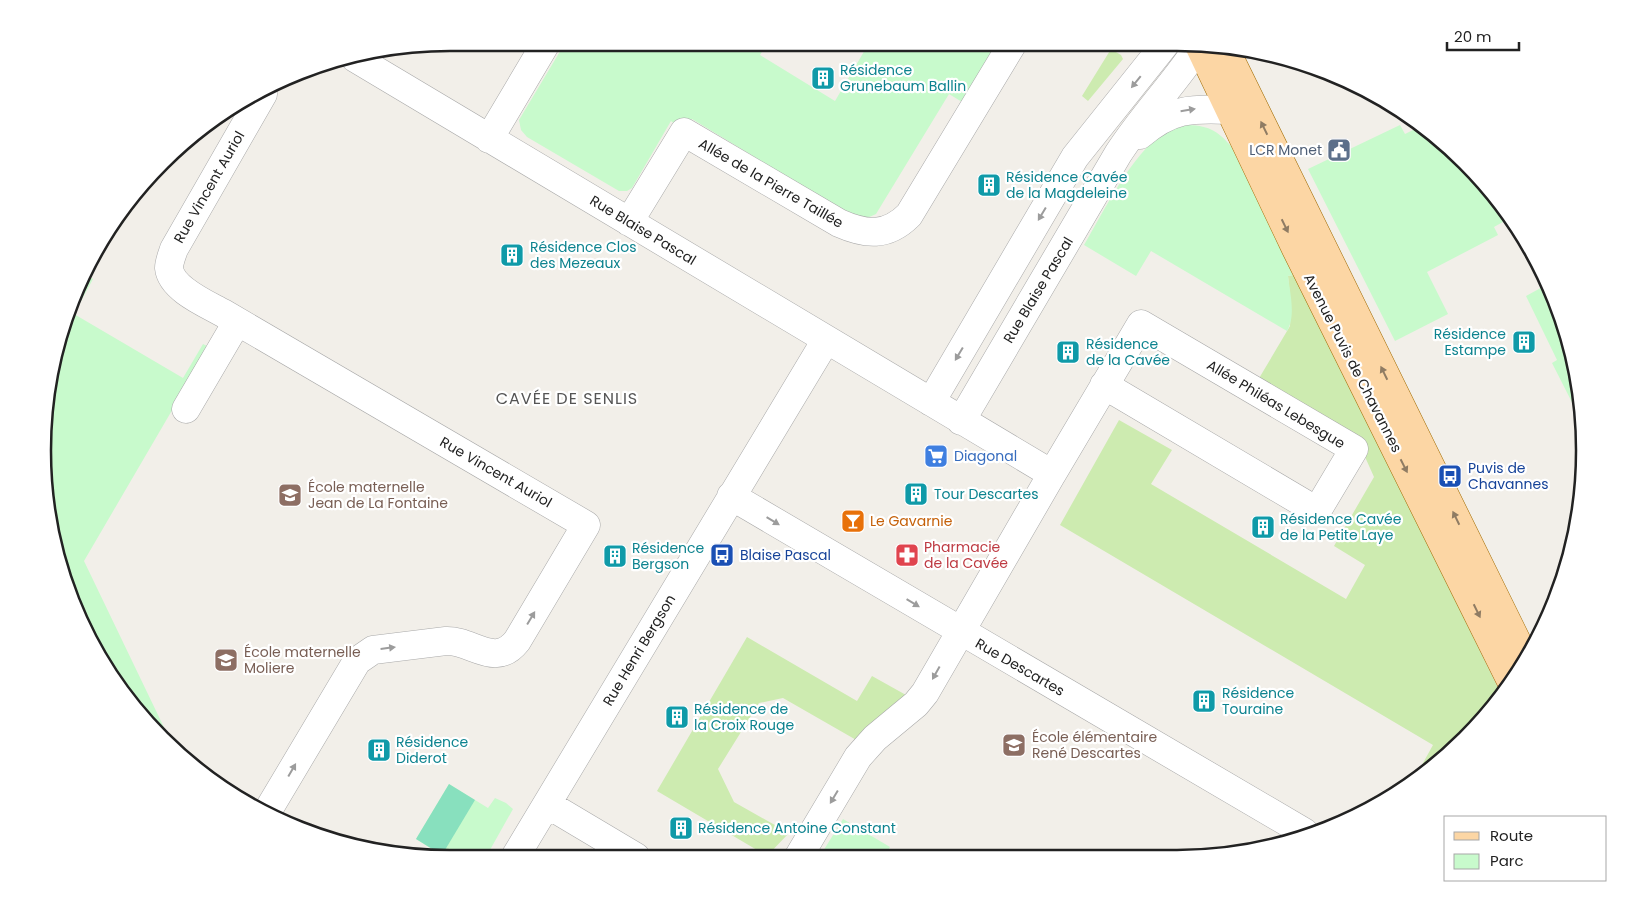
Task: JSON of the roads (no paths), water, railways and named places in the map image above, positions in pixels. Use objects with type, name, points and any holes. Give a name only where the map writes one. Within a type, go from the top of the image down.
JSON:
[{"type":"main road","name":"Avenue Puvis de Chavannes","points":[[1209,53],[1230,110],[1300,257],[1507,673]]},
{"type":"main road","name":"Avenue Puvis de Chavannes","points":[[1210,53],[1521,651]]},
{"type":"street","points":[[489,139],[541,51]]},
{"type":"street","name":"Allée de la Pierre Taillée","points":[[629,222],[684,132],[839,224],[866,232],[891,229],[909,215],[1008,51]]},
{"type":"street","points":[[930,402],[1075,157],[1160,51]]},
{"type":"street","name":"Rue Blaise Pascal","points":[[360,62],[961,421],[1118,154],[1138,124],[1200,52]]},
{"type":"street","name":"Rue Vincent Auriol","points":[[259,100],[179,237],[170,260],[169,268],[171,277],[177,285],[237,322],[586,525],[517,641],[503,653],[497,654],[454,641],[446,641],[373,650],[357,660],[270,807]]},
{"type":"street","name":"Rue Blaise Pascal","points":[[1118,154],[1155,123],[1176,112],[1202,109],[1230,110]]},
{"type":"street","points":[[1091,136],[1118,154]]},
{"type":"street","points":[[186,409],[237,322]]},
{"type":"street","name":"Allée Philéas Lebesgue","points":[[803,850],[858,757],[875,738],[916,704],[925,693],[1104,385],[1141,324],[1354,449],[1317,511],[1104,385]]},
{"type":"street","name":"Rue Henri Bergson","points":[[519,850],[826,340]]},
{"type":"street","points":[[961,421],[1052,474]]},
{"type":"street","name":"Rue Descartes","points":[[731,496],[1301,830]]},
{"type":"street","points":[[547,804],[624,850]]},
{"type":"place","name":"Résidence Grunebaum Ballin","points":[[823,78]]},
{"type":"place","name":"LCR Monet","points":[[1339,150]]},
{"type":"place","name":"Résidence Cavée de la Magdeleine","points":[[989,185]]},
{"type":"place","name":"Résidence Clos des Mezeaux","points":[[512,255]]},
{"type":"place","name":"Résidence Estampe","points":[[1524,342]]},
{"type":"place","name":"Résidence de la Cavée","points":[[1068,352]]},
{"type":"place","name":"Diagonal","points":[[936,456]]},
{"type":"place","name":"Puvis de Chavannes","points":[[1450,476]]},
{"type":"place","name":"Tour Descartes","points":[[916,494]]},
{"type":"place","name":"École maternelle Jean de La Fontaine","points":[[290,495]]},
{"type":"place","name":"Le Gavarnie","points":[[853,521]]},
{"type":"place","name":"Résidence Cavée de la Petite Laye","points":[[1263,527]]},
{"type":"place","name":"Blaise Pascal","points":[[722,555]]},
{"type":"place","name":"Pharmacie de la Cavée","points":[[907,555]]},
{"type":"place","name":"Résidence Bergson","points":[[615,556]]},
{"type":"place","name":"École maternelle Moliere","points":[[226,660]]},
{"type":"place","name":"Résidence Touraine","points":[[1204,701]]},
{"type":"place","name":"Résidence de la Croix Rouge","points":[[677,717]]},
{"type":"place","name":"École élémentaire René Descartes","points":[[1014,745]]},
{"type":"place","name":"Résidence Diderot","points":[[379,750]]},
{"type":"place","name":"Résidence Antoine Constant","points":[[681,828]]},
{"type":"district","name":"CAVÉE DE SENLIS","points":[[567,398]]}]
